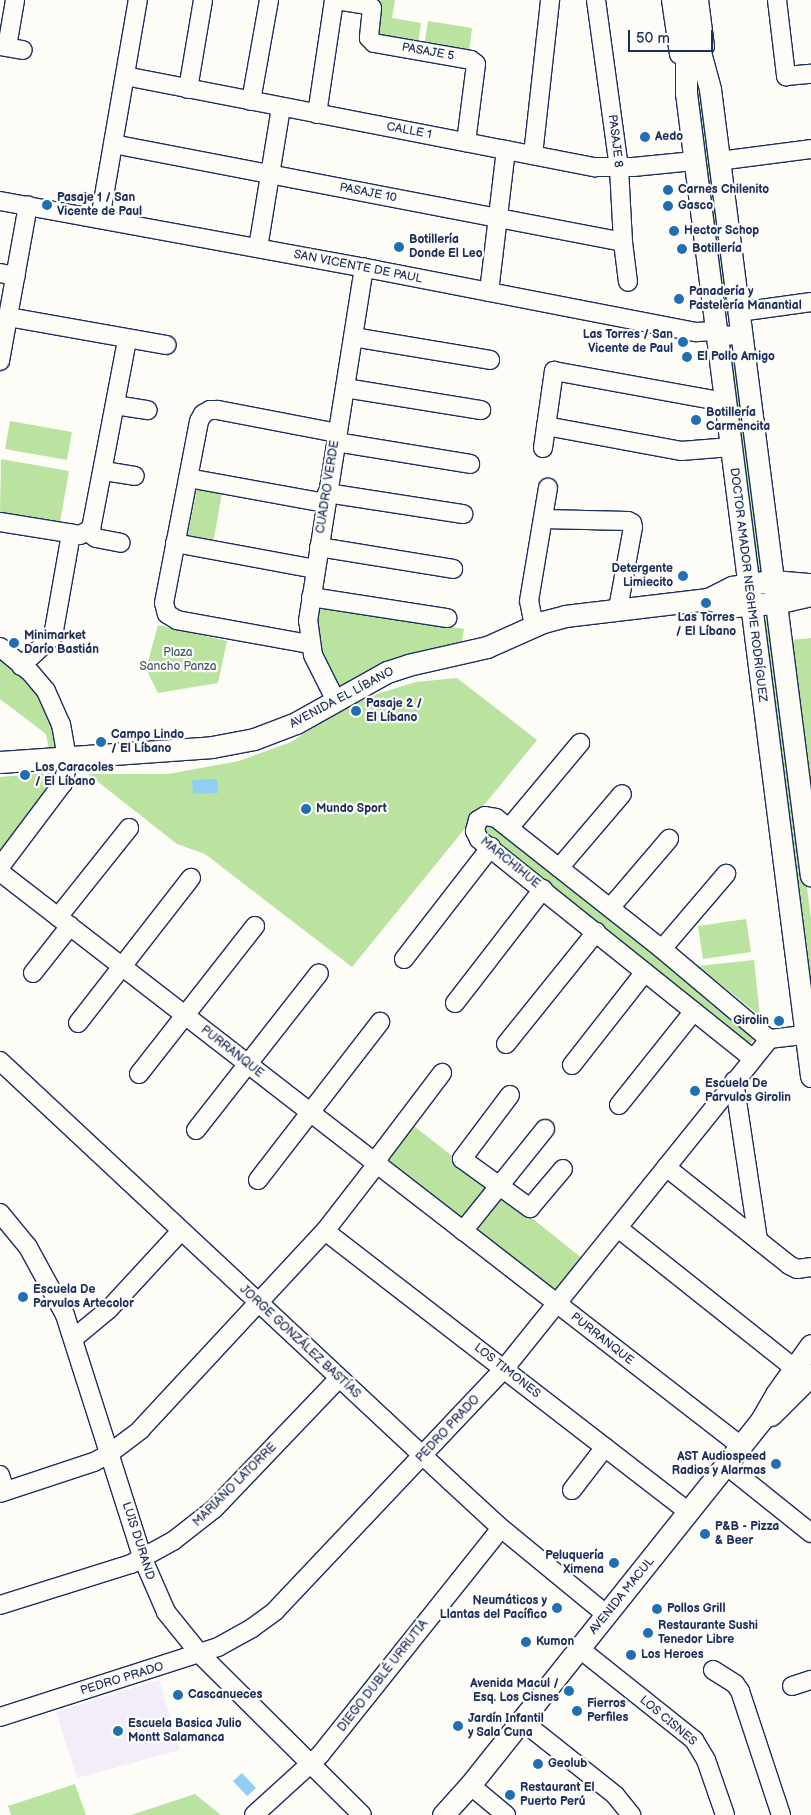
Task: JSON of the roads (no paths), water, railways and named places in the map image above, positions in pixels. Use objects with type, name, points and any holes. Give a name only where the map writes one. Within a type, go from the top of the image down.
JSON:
[{"type":"main road","name":"DOCTOR AMADOR NEGHME RODRÍGUEZ","points":[[686,2],[710,89],[811,876]]},
{"type":"main road","name":"DOCTOR AMADOR NEGHME RODRÍGUEZ","points":[[686,2],[686,93],[783,859],[808,1034],[811,1076]]},
{"type":"main road","name":"AVENIDA EL LÍBANO","points":[[0,762],[233,744],[264,736],[288,727],[374,679],[399,668],[487,647],[534,626],[565,616],[708,599],[732,587],[748,584],[773,581],[811,584]]},
{"type":"main road","name":"AVENIDA EL LÍBANO","points":[[708,599],[735,606],[776,603],[811,595]]},
{"type":"main road","points":[[783,859],[808,855]]},
{"type":"main road","name":"AVENIDA MACUL","points":[[443,1815],[470,1786],[760,1422],[782,1406],[802,1372],[811,1345]]},
{"type":"street","points":[[10,48],[15,0]]},
{"type":"street","points":[[100,219],[138,0]]},
{"type":"street","points":[[188,89],[203,0]]},
{"type":"street","points":[[251,101],[269,0]]},
{"type":"street","points":[[317,114],[335,0]]},
{"type":"street","name":"PASAJE 5","points":[[335,0],[368,5],[372,8],[369,35],[372,42],[471,60],[476,64],[466,142]]},
{"type":"street","points":[[532,155],[550,0]]},
{"type":"street","name":"PASAJE 8","points":[[596,0],[619,168],[622,242],[628,282]]},
{"type":"street","points":[[778,0],[786,76],[811,74]]},
{"type":"street","name":"CALLE 1","points":[[125,76],[595,167],[619,168],[694,161]]},
{"type":"street","points":[[258,248],[281,106]]},
{"type":"street","name":"PASAJE 10","points":[[113,144],[622,242]]},
{"type":"street","points":[[719,161],[811,149]]},
{"type":"street","points":[[488,292],[506,150]]},
{"type":"street","name":"SAN VICENTE DE PAUL","points":[[0,201],[258,248],[696,332],[716,331],[726,336],[740,322],[811,302]]},
{"type":"street","points":[[0,361],[2,340],[8,317],[8,275],[28,206]]},
{"type":"street","name":"CUADRO VERDE","points":[[336,701],[317,665],[310,644],[308,621],[311,597],[309,568],[319,547],[327,498],[332,435],[344,388],[364,268]]},
{"type":"street","points":[[8,317],[127,340],[167,345]]},
{"type":"street","points":[[353,338],[490,360]]},
{"type":"street","points":[[0,522],[80,535],[88,532],[95,522],[127,340]]},
{"type":"street","points":[[543,448],[554,371],[725,402]]},
{"type":"street","points":[[344,388],[481,410]]},
{"type":"street","points":[[116,405],[148,410]]},
{"type":"street","points":[[310,644],[177,620],[167,614],[164,602],[175,543],[199,421],[206,412],[218,410],[470,464]]},
{"type":"street","points":[[546,426],[681,451],[731,447]]},
{"type":"street","points":[[104,471],[135,476]]},
{"type":"street","points":[[188,478],[327,498],[463,514]]},
{"type":"street","points":[[534,626],[529,601],[548,488]]},
{"type":"street","points":[[543,518],[628,521],[632,523],[633,528],[618,609]]},
{"type":"street","points":[[88,532],[96,538],[121,543]]},
{"type":"street","points":[[21,666],[53,636],[70,534]]},
{"type":"street","points":[[175,543],[309,568]]},
{"type":"street","points":[[319,547],[453,569]]},
{"type":"street","points":[[311,597],[448,618]]},
{"type":"street","points":[[0,647],[40,682],[52,700],[61,724],[68,757],[68,771],[63,782],[2,876]]},
{"type":"street","points":[[509,828],[580,743]]},
{"type":"street","points":[[559,868],[622,794]]},
{"type":"street","name":"MARCHIHUE","points":[[752,1058],[479,838],[475,830],[478,820],[490,815],[509,828],[662,949],[769,1039]]},
{"type":"street","points":[[33,973],[64,921],[129,828]]},
{"type":"street","points":[[610,908],[668,839]]},
{"type":"street","points":[[404,959],[490,847]]},
{"type":"street","points":[[662,949],[726,874]]},
{"type":"street","name":"PURRANQUE","points":[[2,876],[64,921],[741,1446]]},
{"type":"street","points":[[78,1023],[191,878]]},
{"type":"street","points":[[455,1003],[543,889]]},
{"type":"street","points":[[139,1074],[255,926]]},
{"type":"street","points":[[506,1044],[596,932]]},
{"type":"street","points":[[572,1065],[645,972]]},
{"type":"street","points":[[196,1130],[319,974]]},
{"type":"street","points":[[619,1105],[694,1011]]},
{"type":"street","points":[[258,1180],[380,1022]]},
{"type":"street","points":[[769,1039],[808,1034]]},
{"type":"street","name":"PEDRO PRADO","points":[[0,1717],[200,1654],[235,1638],[275,1610],[504,1369],[769,1039]]},
{"type":"street","name":"JORGE GONZÁLEZ BASTÍAS","points":[[0,1061],[422,1456],[501,1528],[606,1615]]},
{"type":"street","points":[[2,1486],[82,1466],[110,1453],[153,1417],[260,1304],[325,1231],[377,1164],[380,1155],[442,1073]]},
{"type":"street","points":[[734,1081],[758,1240]]},
{"type":"street","points":[[510,1095],[462,1159],[530,1208],[563,1169]]},
{"type":"street","points":[[463,1231],[545,1129]]},
{"type":"street","points":[[666,1167],[789,1265],[797,1269],[811,1267]]},
{"type":"street","name":"LUIS DURAND","points":[[0,1213],[21,1238],[44,1274],[74,1338],[143,1559],[166,1612],[200,1654],[362,1815]]},
{"type":"street","points":[[618,1228],[802,1372]]},
{"type":"street","points":[[74,1338],[109,1309],[182,1231]]},
{"type":"street","name":"LOS TIMONES","points":[[325,1231],[688,1512]]},
{"type":"street","name":"MARIANO LATORRE","points":[[0,1606],[143,1559],[186,1532],[214,1509],[339,1378]]},
{"type":"street","points":[[572,1490],[606,1447]]},
{"type":"street","points":[[726,1465],[811,1533]]},
{"type":"street","name":"DIEGO DUBLÉ URRUTIA","points":[[254,1815],[311,1765],[501,1528]]},
{"type":"street","name":"LOS CISNES","points":[[580,1649],[694,1740],[706,1760],[725,1815]]},
{"type":"street","points":[[713,1670],[735,1684],[740,1691],[781,1815]]},
{"type":"street","points":[[792,1686],[811,1680]]},
{"type":"street","points":[[522,1721],[615,1795],[631,1815]]},
{"type":"street","points":[[470,1786],[506,1815]]},
{"type":"water","points":[[217,779],[218,793],[193,794],[192,780]]},
{"type":"water","points":[[242,1773],[256,1788],[247,1796],[233,1781]]},
{"type":"place","name":"Aedo","points":[[645,137]]},
{"type":"place","name":"Carnes Chilenito","points":[[668,190]]},
{"type":"place","name":"Pasaje 1 / San Vicente de Paul","points":[[47,205]]},
{"type":"place","name":"Gasco","points":[[668,206]]},
{"type":"place","name":"Hector Schop","points":[[674,231]]},
{"type":"place","name":"Botillería Donde El Leo","points":[[399,247]]},
{"type":"place","name":"Botillería","points":[[682,249]]},
{"type":"place","name":"Panadería y Pastelería Manantial","points":[[679,299]]},
{"type":"place","name":"Las Torres / San Vicente de Paul","points":[[683,342]]},
{"type":"place","name":"El Pollo Amigo","points":[[687,357]]},
{"type":"place","name":"Botillería Carmencita","points":[[696,420]]},
{"type":"place","name":"Detergente Limiecito","points":[[683,576]]},
{"type":"place","name":"Las Torres / El Líbano","points":[[706,603]]},
{"type":"place","name":"Minimarket Darío Bastián","points":[[14,643]]},
{"type":"place","name":"Pasaje 2 / El Líbano","points":[[356,711]]},
{"type":"place","name":"Campo Lindo / El Líbano","points":[[101,742]]},
{"type":"place","name":"Los Caracoles / El Líbano","points":[[25,775]]},
{"type":"place","name":"Mundo Sport","points":[[306,809]]},
{"type":"place","name":"Girolin","points":[[779,1021]]},
{"type":"place","name":"Escuela De Parvulos Girolin","points":[[695,1091]]},
{"type":"place","name":"Escuela De Parvulos Artecolor","points":[[23,1297]]},
{"type":"place","name":"AST Audiospeed Radios y Alarmas","points":[[776,1464]]},
{"type":"place","name":"P&B - Pizza & Beer","points":[[705,1534]]},
{"type":"place","name":"Peluquería Ximena","points":[[614,1563]]},
{"type":"place","name":"Neumáticos y Llantas del Pacífico","points":[[557,1608]]},
{"type":"place","name":"Pollos Grill","points":[[657,1609]]},
{"type":"place","name":"Restaurante Sushi Tenedor Libre","points":[[648,1633]]},
{"type":"place","name":"Kumon","points":[[526,1642]]},
{"type":"place","name":"Los Heroes","points":[[631,1655]]},
{"type":"place","name":"Avenida Macul / Esq. Los Cisnes","points":[[569,1691]]},
{"type":"place","name":"Cascanueces","points":[[178,1695]]},
{"type":"place","name":"Fierros Perfiles","points":[[577,1711]]},
{"type":"place","name":"Jardín Infantil y Sala Cuna","points":[[458,1726]]},
{"type":"place","name":"Escuela Basica Julio Montt Salamanca","points":[[118,1731]]},
{"type":"place","name":"Geolub","points":[[538,1764]]},
{"type":"place","name":"Restaurant El Puerto Perú","points":[[510,1795]]},
{"type":"park label","name":"Plaza Sancho Panza","points":[[178,660]]}]
